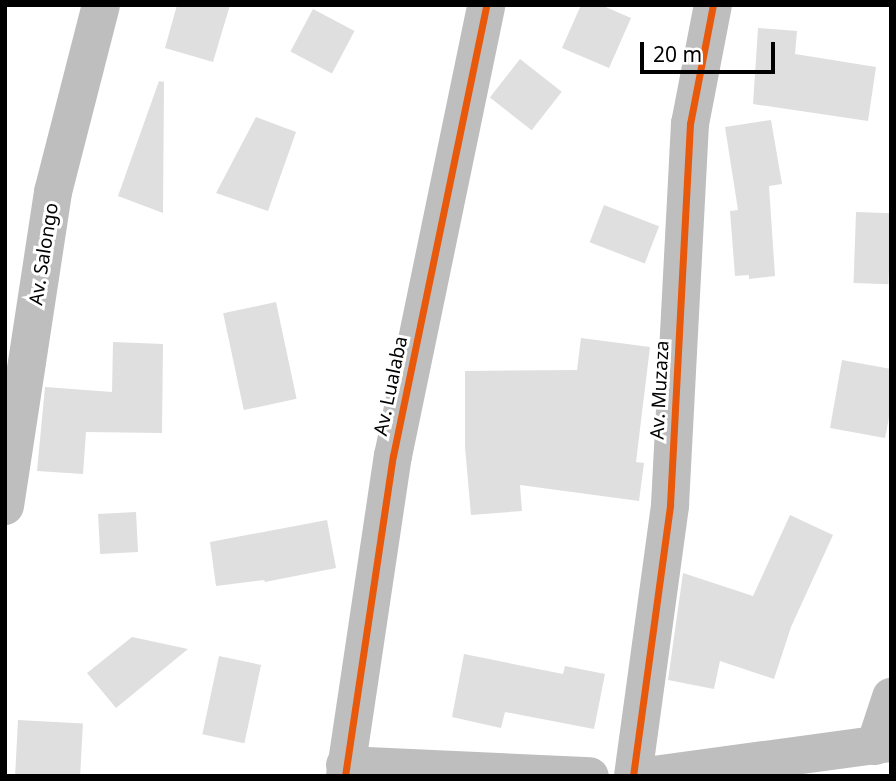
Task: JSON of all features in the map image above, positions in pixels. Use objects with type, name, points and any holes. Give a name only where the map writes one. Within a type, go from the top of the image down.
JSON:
[{"type":"street","name":"Av. Salongo","points":[[5,506],[53,192],[101,5]]},
{"type":"street","name":"Av. Lualaba","points":[[345,771],[393,456],[486,5]]},
{"type":"street","name":"Av. Muzaza","points":[[632,776],[670,505],[690,124],[713,5]]},
{"type":"street","points":[[646,776],[883,745],[891,697]]},
{"type":"street","points":[[345,771],[590,776]]},
{"type":"building","points":[[177,5],[230,5],[213,62],[165,48]]},
{"type":"building","points":[[581,5],[601,5],[631,18],[609,68],[562,48]]},
{"type":"building","points":[[313,9],[354,31],[332,73],[290,51]]},
{"type":"building","points":[[758,28],[797,31],[795,54],[876,67],[868,121],[753,104]]},
{"type":"building","points":[[520,59],[562,92],[532,130],[490,98]]},
{"type":"building","points":[[159,81],[164,82],[163,213],[118,196]]},
{"type":"building","points":[[256,117],[296,132],[268,211],[216,193]]},
{"type":"building","points":[[771,120],[782,184],[769,186],[775,276],[749,279],[749,275],[735,276],[730,211],[738,210],[725,127]]},
{"type":"building","points":[[604,205],[659,226],[645,263],[590,242]]},
{"type":"building","points":[[856,212],[891,213],[889,284],[854,283]]},
{"type":"building","points":[[276,302],[297,399],[244,410],[223,313]]},
{"type":"building","points":[[581,338],[650,347],[636,462],[644,463],[639,501],[520,485],[522,511],[471,515],[465,447],[465,371],[577,370]]},
{"type":"building","points":[[113,342],[163,344],[162,433],[86,432],[83,474],[37,471],[45,387],[112,392]]},
{"type":"building","points":[[842,360],[891,369],[891,407],[885,438],[830,428]]},
{"type":"building","points":[[136,512],[138,552],[100,554],[98,514]]},
{"type":"building","points":[[790,515],[833,535],[791,627],[774,679],[720,661],[714,689],[668,680],[683,573],[753,596]]},
{"type":"building","points":[[327,520],[336,568],[265,582],[216,586],[210,542]]},
{"type":"building","points":[[132,637],[188,649],[116,708],[87,673]]},
{"type":"building","points":[[464,654],[563,674],[565,666],[605,674],[594,729],[505,712],[501,728],[452,717]]},
{"type":"building","points":[[219,656],[261,665],[244,743],[202,734]]},
{"type":"building","points":[[18,720],[83,723],[80,776],[15,776]]},
{"type":"cycle path","points":[[345,776],[393,456],[486,5]]},
{"type":"cycle path","points":[[633,776],[670,505],[690,124],[713,5]]}]
